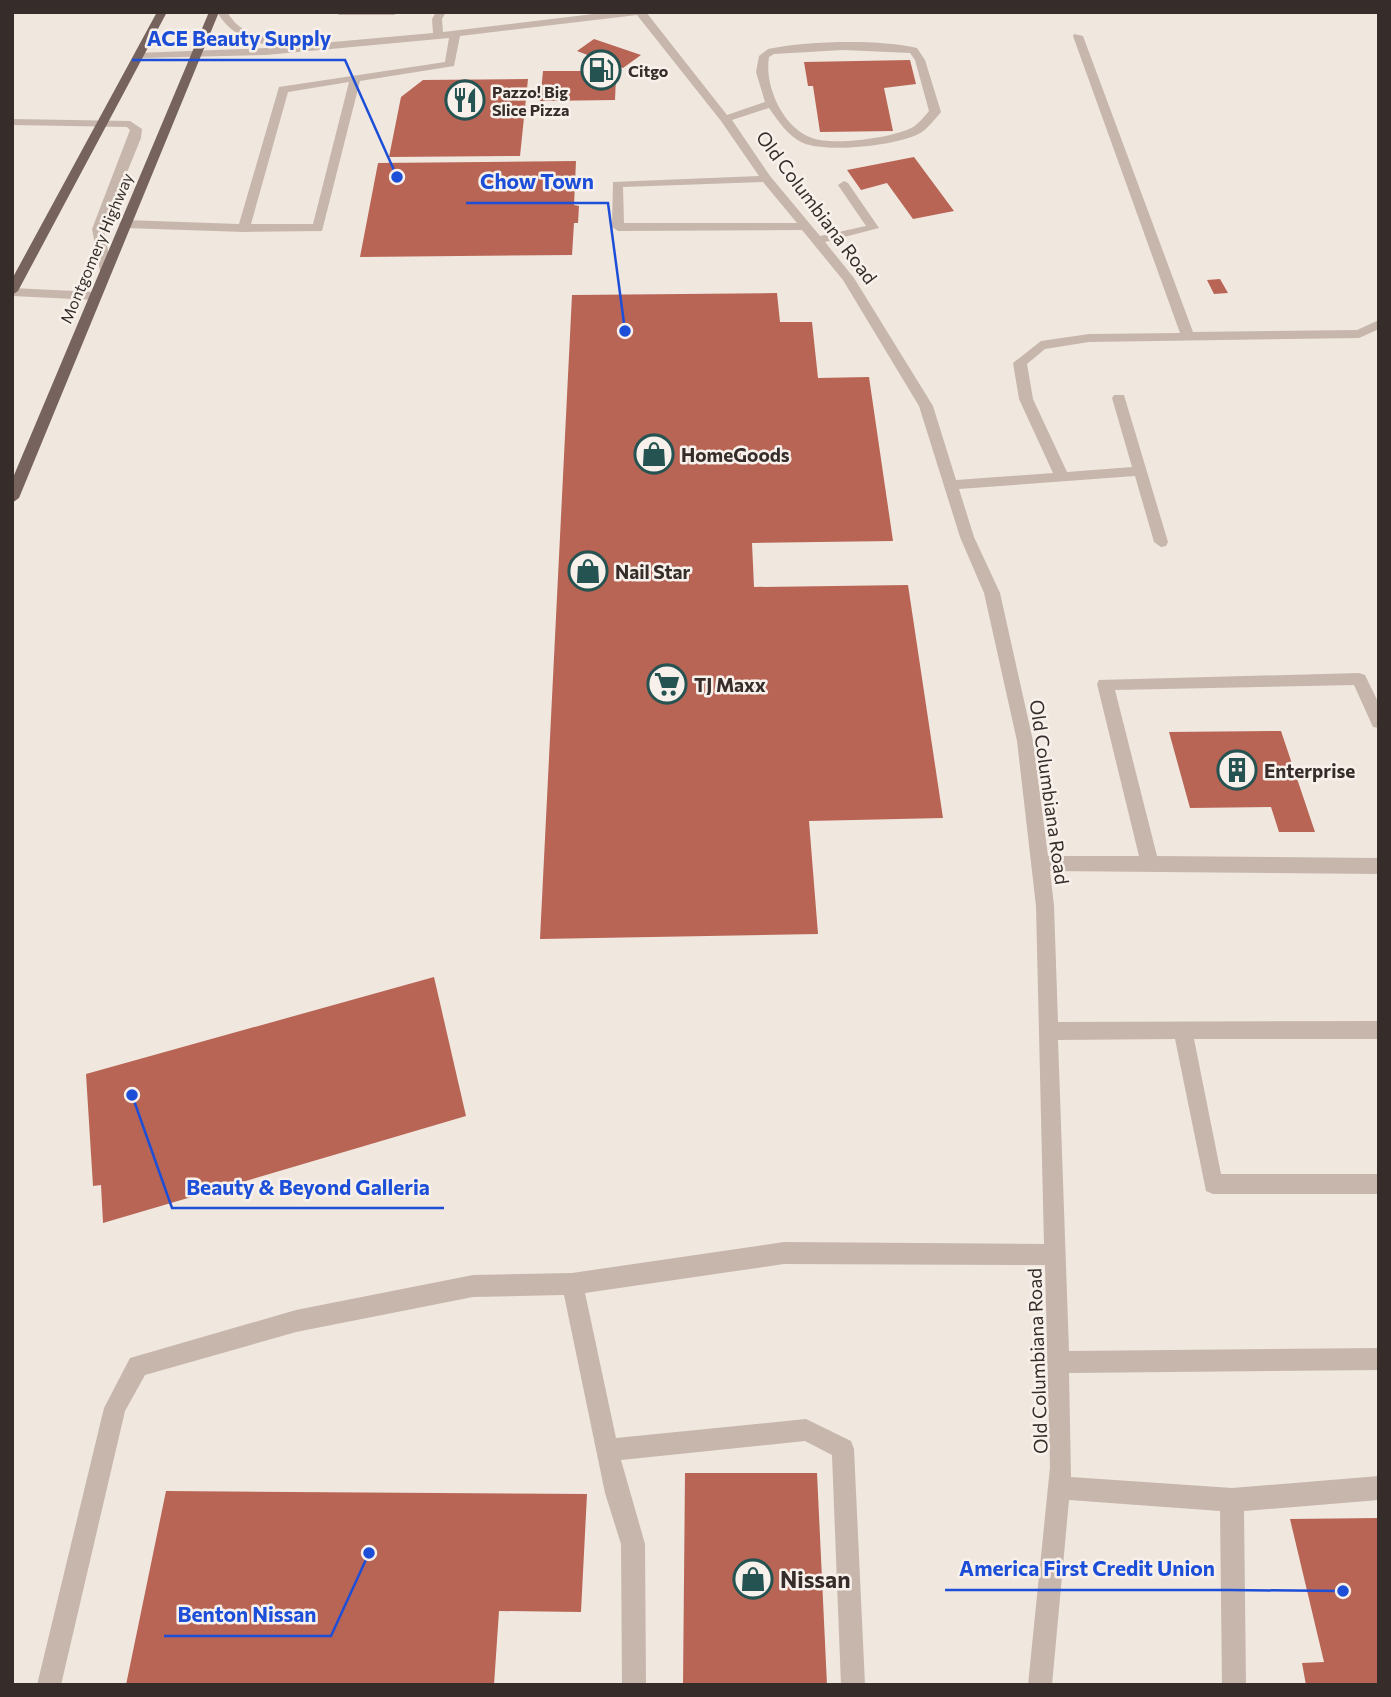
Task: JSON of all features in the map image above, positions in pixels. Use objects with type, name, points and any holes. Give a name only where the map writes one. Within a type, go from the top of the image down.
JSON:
[{"type":"main road","points":[[12,292],[162,12]]},
{"type":"main road","name":"Montgomery Highway","points":[[12,498],[214,12]]},
{"type":"street","points":[[222,12],[228,23],[243,37],[299,49]]},
{"type":"street","points":[[339,12],[394,12]]},
{"type":"street","points":[[438,34],[437,19],[441,12]]},
{"type":"street","points":[[141,55],[197,56],[299,49],[639,12]]},
{"type":"street","name":"Old Columbiana Road","points":[[639,12],[726,120],[766,178],[848,278],[926,406],[967,537],[992,593],[1026,741],[1045,906],[1059,1488],[1040,1685]]},
{"type":"street","points":[[244,228],[283,89],[450,64],[455,32]]},
{"type":"street","points":[[1078,36],[1188,337]]},
{"type":"street","points":[[892,47],[913,50],[920,60],[935,112],[915,131],[880,140],[848,144],[808,141],[786,123],[771,104],[761,72],[764,56],[772,51],[892,47]]},
{"type":"street","points":[[125,224],[318,228],[355,80]]},
{"type":"street","points":[[726,120],[771,104]]},
{"type":"street","points":[[12,122],[130,124],[135,129],[135,138],[99,229],[106,271]]},
{"type":"street","points":[[766,178],[751,181],[617,184],[618,227],[806,226]]},
{"type":"street","points":[[817,240],[873,228],[844,185]]},
{"type":"street","points":[[12,292],[96,296]]},
{"type":"street","points":[[1062,477],[1026,399],[1020,363],[1041,345],[1089,338],[1359,334],[1379,324]]},
{"type":"street","points":[[1119,398],[1161,542]]},
{"type":"street","points":[[950,485],[1141,471]]},
{"type":"street","points":[[1150,866],[1105,684],[1359,679],[1379,722]]},
{"type":"street","points":[[1041,863],[1379,866]]},
{"type":"street","points":[[1184,1030],[1213,1184],[1379,1184]]},
{"type":"street","points":[[1048,1031],[1379,1030]]},
{"type":"street","points":[[49,1685],[115,1408],[138,1366],[296,1321],[473,1286],[572,1284],[784,1253],[1055,1255]]},
{"type":"street","points":[[572,1284],[608,1450],[633,1544],[634,1685]]},
{"type":"street","points":[[1058,1362],[1379,1359]]},
{"type":"street","points":[[608,1450],[806,1430],[843,1449],[853,1685]]},
{"type":"street","points":[[1059,1488],[1232,1500],[1379,1488]]},
{"type":"street","points":[[1232,1500],[1234,1685]]},
{"type":"building","name":"Citgo","points":[[594,39],[641,55],[623,68],[618,66],[612,70],[620,70],[619,77],[616,77],[615,100],[540,101],[543,71],[581,71],[598,59],[577,51]]},
{"type":"building","points":[[910,60],[916,84],[884,88],[893,131],[820,132],[813,86],[808,86],[804,62]]},
{"type":"building","points":[[528,79],[520,156],[389,157],[401,97],[423,80]]},
{"type":"building","points":[[914,157],[954,211],[913,219],[887,183],[861,190],[847,170]]},
{"type":"building","points":[[576,161],[574,205],[579,206],[578,223],[574,223],[572,255],[360,257],[378,163]]},
{"type":"building","points":[[1220,279],[1228,293],[1214,294],[1207,280]]},
{"type":"building","points":[[777,293],[780,322],[812,322],[818,378],[869,377],[893,541],[752,543],[754,587],[908,585],[943,818],[809,821],[818,934],[540,939],[572,295]]},
{"type":"building","name":"Enterprise","points":[[1281,731],[1315,832],[1279,832],[1271,807],[1190,808],[1169,732]]},
{"type":"building","points":[[434,977],[466,1116],[103,1223],[101,1185],[93,1186],[86,1074]]},
{"type":"building","name":"Nissan","points":[[685,1473],[817,1473],[827,1685],[683,1685]]},
{"type":"building","points":[[166,1491],[587,1494],[581,1612],[499,1611],[494,1685],[126,1685]]},
{"type":"building","points":[[1379,1518],[1379,1685],[1306,1685],[1302,1663],[1324,1662],[1290,1519]]},
{"type":"place","name":"Citgo","points":[[601,70]]},
{"type":"place","name":"Pazzo! Big Slice Pizza","points":[[465,100]]},
{"type":"place","name":"ACE Beauty Supply","points":[[397,177]]},
{"type":"place","name":"Chow Town","points":[[625,331]]},
{"type":"place","name":"HomeGoods","points":[[654,454]]},
{"type":"place","name":"Nail Star","points":[[588,571]]},
{"type":"place","name":"TJ Maxx","points":[[667,684]]},
{"type":"place","name":"Enterprise","points":[[1237,770]]},
{"type":"place","name":"Beauty & Beyond Galleria","points":[[132,1095]]},
{"type":"place","name":"Benton Nissan","points":[[369,1553]]},
{"type":"place","name":"Nissan","points":[[753,1579]]},
{"type":"place","name":"America First Credit Union","points":[[1343,1591]]}]
